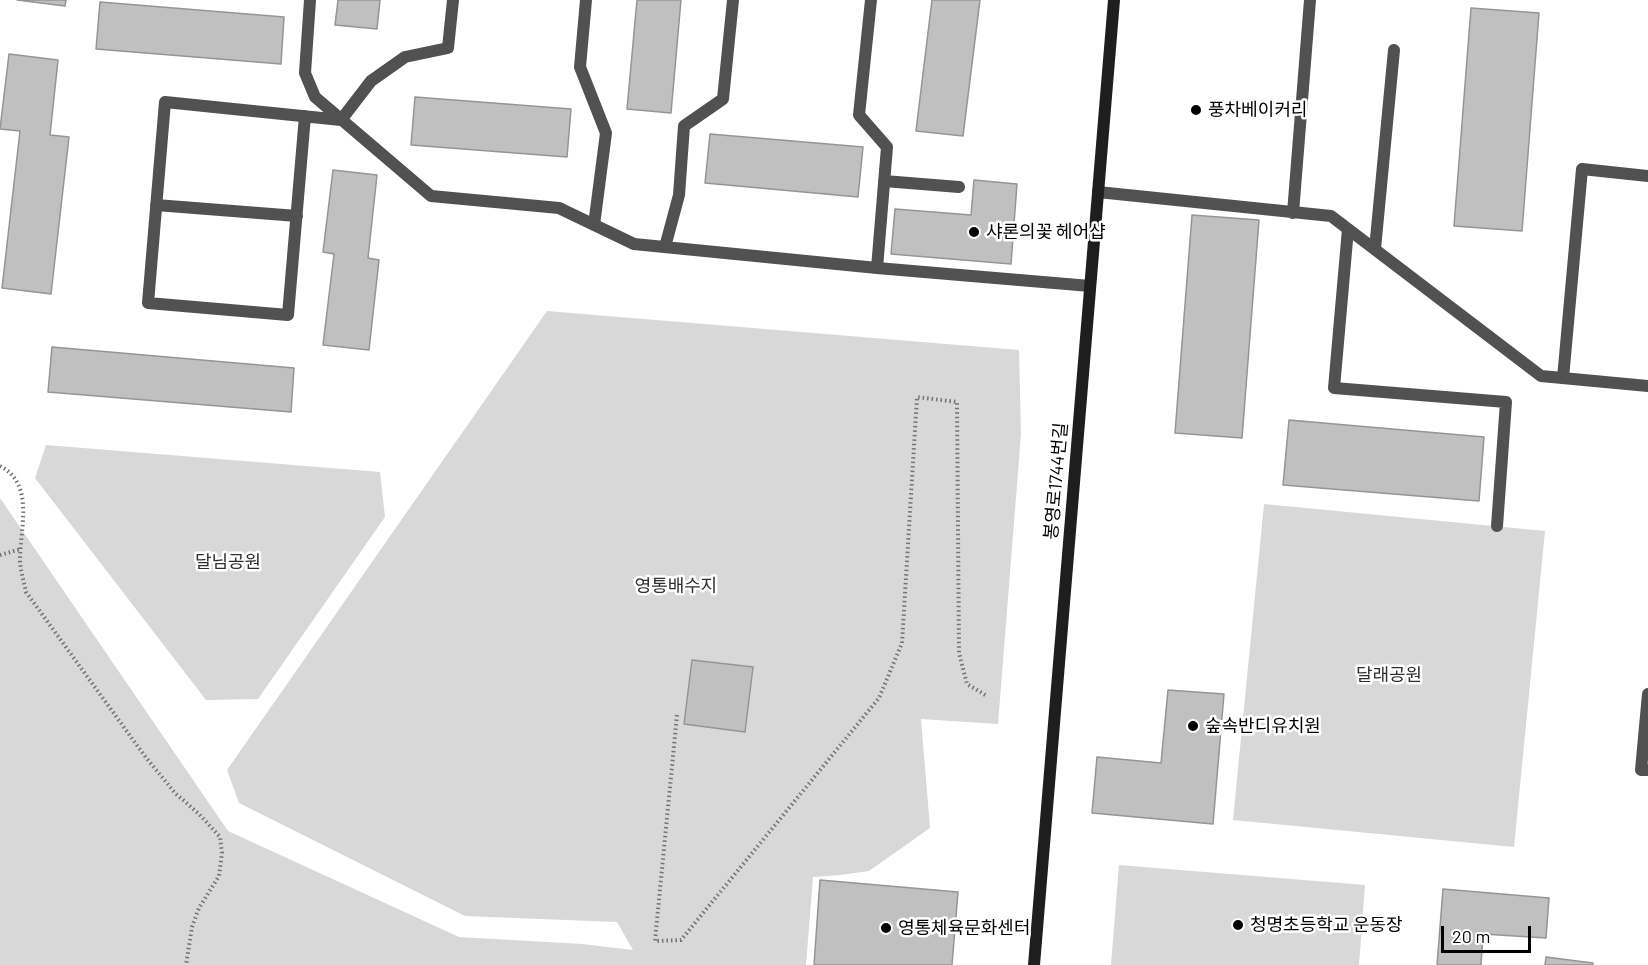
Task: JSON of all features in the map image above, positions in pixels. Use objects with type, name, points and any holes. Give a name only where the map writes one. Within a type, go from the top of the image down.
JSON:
[{"type":"street","name":"봉영로1744번길","points":[[1034,965],[1114,0]]},
{"type":"lane","points":[[310,0],[304,73],[315,97],[431,196],[560,208],[634,243],[877,268],[1090,286]]},
{"type":"lane","points":[[341,120],[371,81],[405,57],[448,48],[453,0]]},
{"type":"lane","points":[[586,0],[580,67],[606,133],[594,225]]},
{"type":"lane","points":[[665,247],[679,195],[684,126],[723,99],[733,0]]},
{"type":"lane","points":[[871,0],[859,115],[887,147],[877,268]]},
{"type":"lane","points":[[1293,213],[1310,0]]},
{"type":"lane","points":[[1375,249],[1394,50]]},
{"type":"lane","points":[[305,116],[288,315],[148,303],[165,102],[305,116],[341,120]]},
{"type":"lane","points":[[1563,378],[1582,169],[1648,176]]},
{"type":"lane","points":[[884,181],[959,187]]},
{"type":"lane","points":[[1098,192],[1331,216],[1540,376],[1648,386]]},
{"type":"lane","points":[[156,205],[297,216]]},
{"type":"lane","points":[[1348,229],[1334,388],[1506,402],[1497,526]]},
{"type":"lane","points":[[1648,694],[1641,770],[1648,770]]},
{"type":"path","points":[[677,714],[655,941],[681,940],[879,698],[902,643],[917,397],[957,402],[959,654],[967,684],[987,696]]},
{"type":"path","points":[[0,466],[6,469],[19,484],[24,509],[20,561],[26,592],[144,755],[175,793],[220,837],[222,853],[219,876],[195,917],[186,965]]},
{"type":"path","points":[[0,555],[21,549]]},
{"type":"green space","name":"영통배수지","points":[[547,311],[1019,350],[1021,434],[998,724],[921,719],[930,828],[869,871],[813,877],[806,965],[0,965],[0,498],[228,831],[459,937],[582,944],[633,950],[617,922],[465,916],[239,803],[227,770]]},
{"type":"green space","name":"달님공원","points":[[46,445],[380,472],[385,517],[258,699],[206,700],[35,478]]},
{"type":"green space","name":"달래공원","points":[[1264,504],[1545,531],[1514,847],[1233,820]]},
{"type":"green space","name":"청명초등학교 운동장","points":[[1119,865],[1365,885],[1359,965],[1111,965]]},
{"type":"building","points":[[17,0],[66,0],[65,6]]},
{"type":"building","points":[[338,0],[380,0],[377,29],[335,25]]},
{"type":"building","points":[[637,0],[681,0],[671,113],[627,109]]},
{"type":"building","points":[[932,0],[980,0],[963,136],[916,131]]},
{"type":"building","points":[[100,2],[284,17],[281,64],[96,49]]},
{"type":"building","points":[[1471,8],[1539,13],[1522,231],[1454,226]]},
{"type":"building","points":[[9,54],[58,60],[50,135],[69,137],[51,294],[2,288],[20,131],[0,129]]},
{"type":"building","points":[[415,97],[571,109],[567,157],[411,145]]},
{"type":"building","points":[[710,134],[863,147],[858,197],[705,183]]},
{"type":"building","points":[[333,170],[377,175],[368,258],[379,260],[369,350],[323,345],[334,254],[323,252]]},
{"type":"building","points":[[974,180],[1017,184],[1011,264],[891,254],[895,209],[971,215]]},
{"type":"building","points":[[1192,215],[1259,220],[1242,438],[1175,433]]},
{"type":"building","points":[[52,347],[294,368],[291,412],[48,392]]},
{"type":"building","points":[[1289,420],[1484,437],[1479,501],[1283,485]]},
{"type":"building","points":[[692,660],[753,667],[745,732],[684,724]]},
{"type":"building","name":"숲속반디유치원","points":[[1168,690],[1224,694],[1213,824],[1092,813],[1097,757],[1161,763]]},
{"type":"building","name":"영통체육문화센터","points":[[820,880],[958,892],[952,965],[814,965]]},
{"type":"building","points":[[1443,889],[1549,898],[1546,938],[1483,934],[1481,965],[1437,965]]},
{"type":"building","points":[[1546,957],[1593,963],[1593,965],[1545,965]]},
{"type":"place","name":"풍차베이커리","points":[[1196,110]]},
{"type":"place","name":"샤론의꽃 헤어샵","points":[[974,232]]},
{"type":"place","name":"숲속반디유치원","points":[[1193,726]]},
{"type":"place","name":"청명초등학교 운동장","points":[[1238,925]]},
{"type":"place","name":"영통체육문화센터","points":[[886,928]]}]
